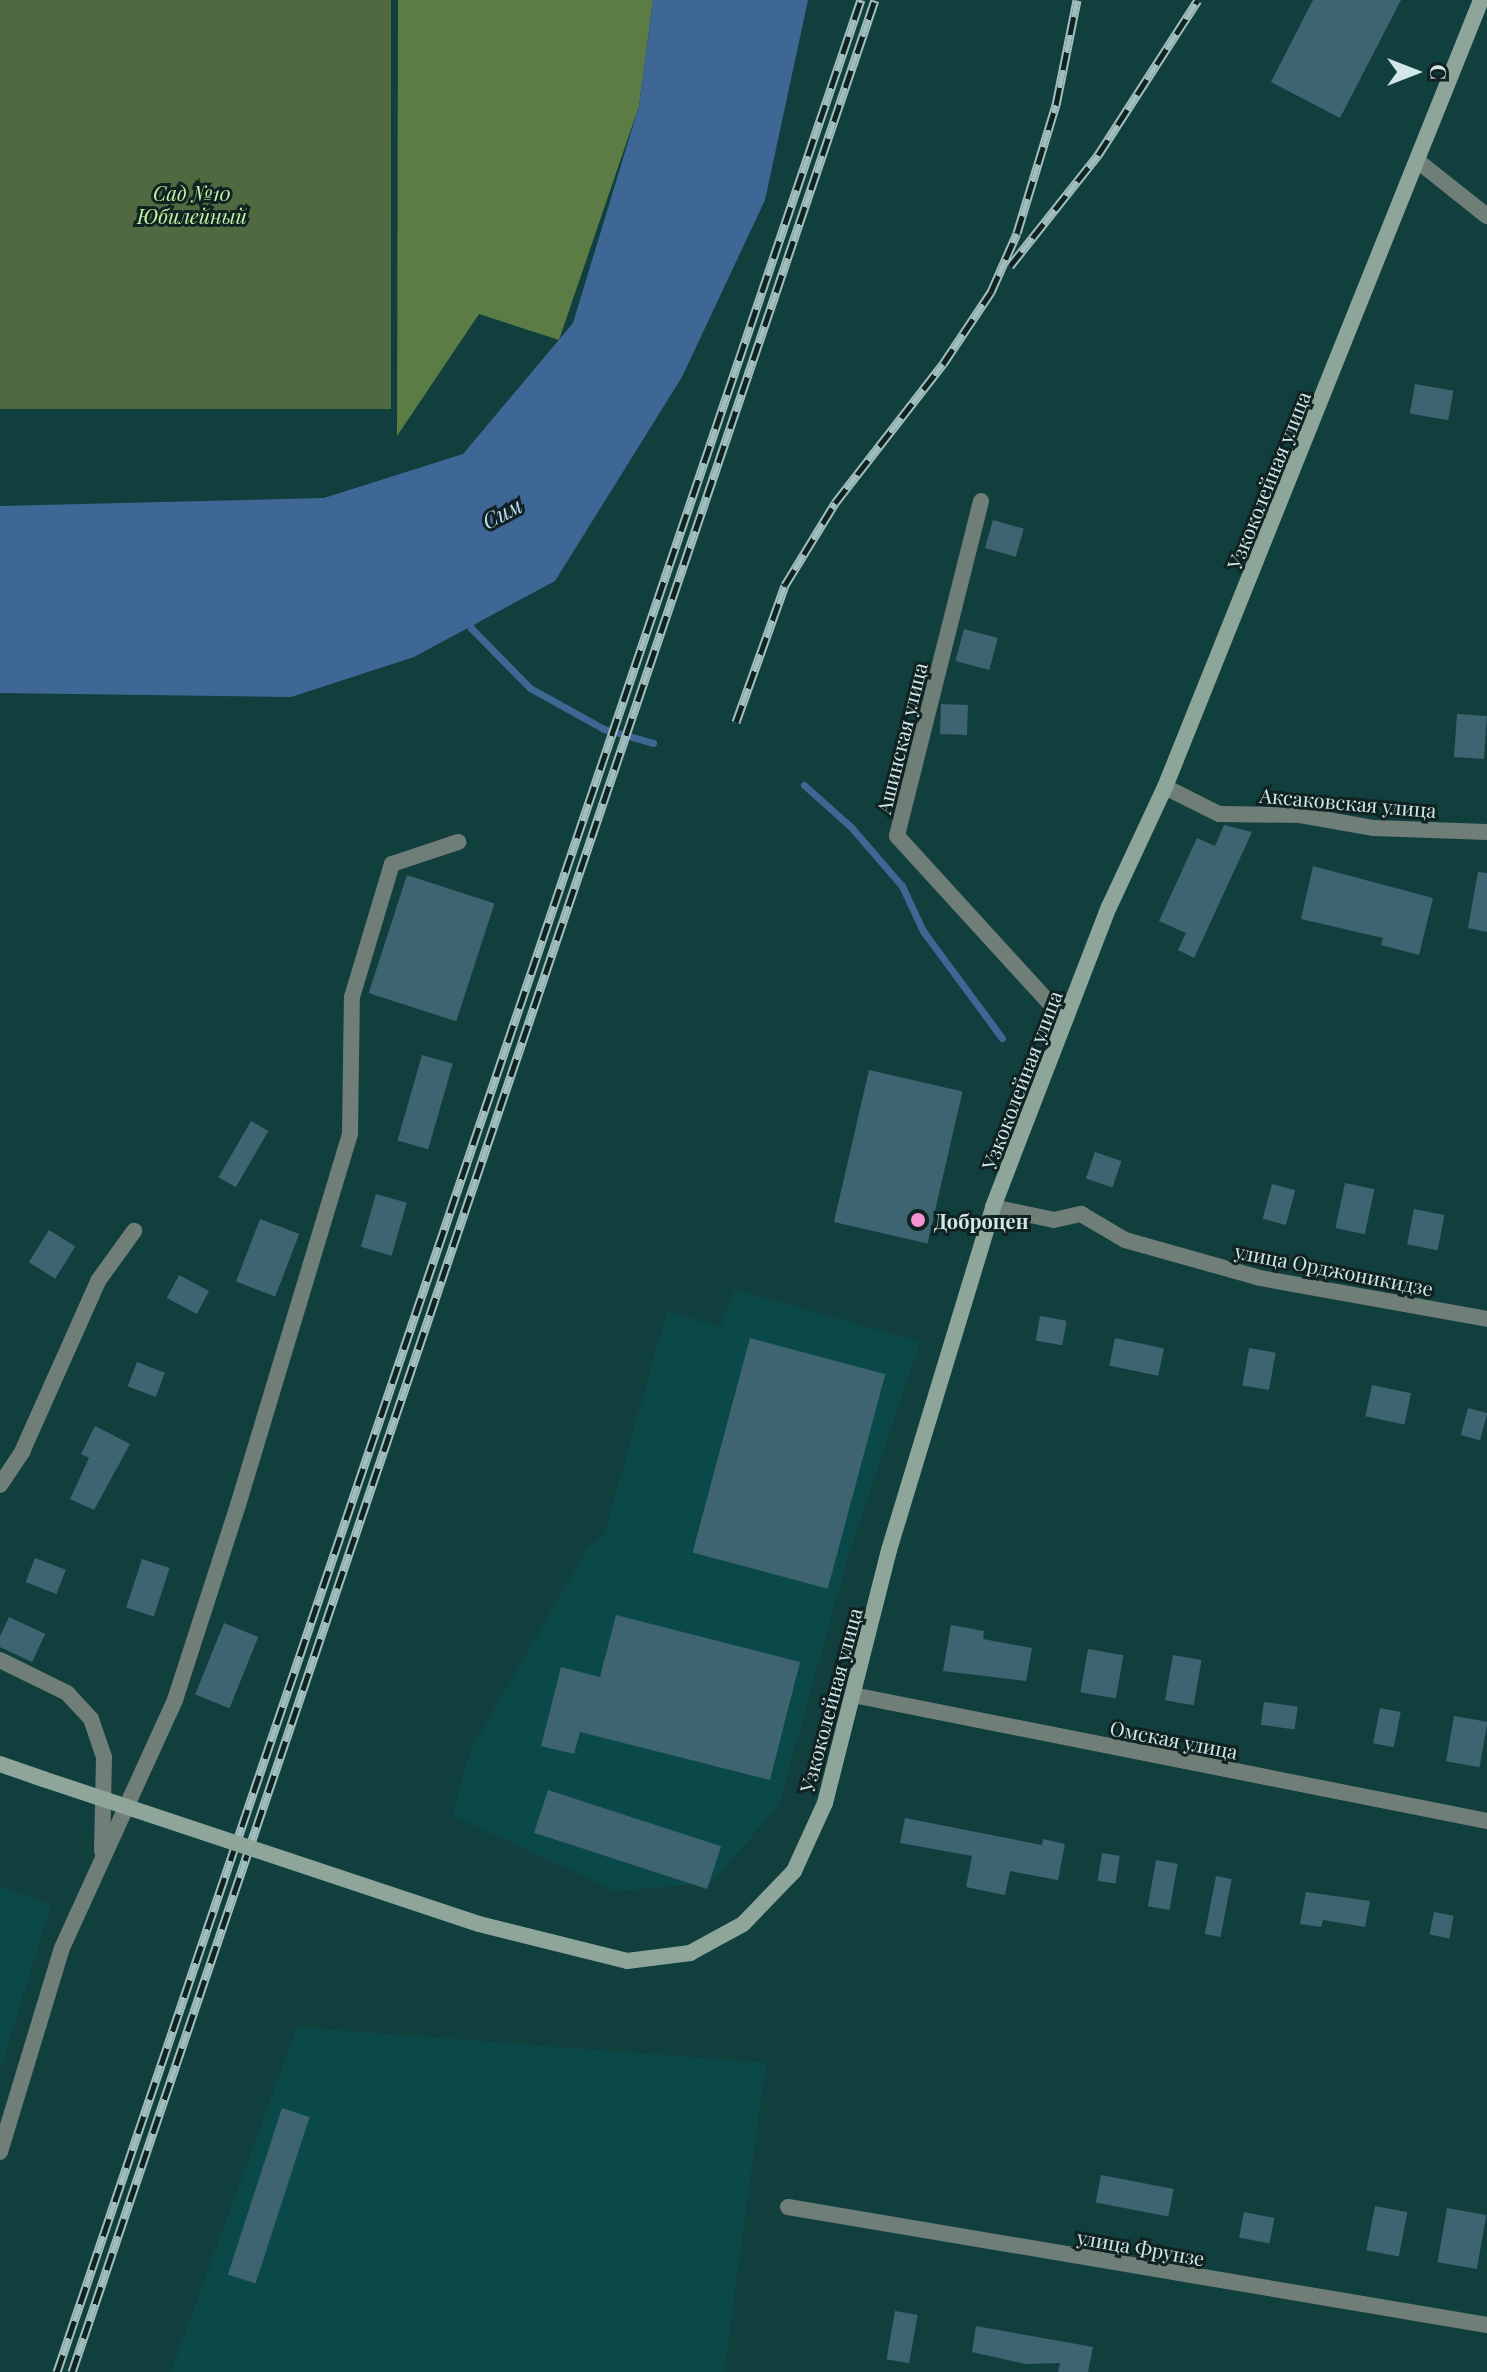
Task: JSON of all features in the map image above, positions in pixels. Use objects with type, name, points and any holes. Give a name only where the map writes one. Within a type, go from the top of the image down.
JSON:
[{"type":"street","name":"Узкоколейная улица","points":[[0,1764],[479,1924],[627,1961],[690,1953],[743,1924],[794,1871],[825,1803],[889,1550],[993,1207],[1109,907],[1165,787],[1419,162],[1481,0]]},
{"type":"street","points":[[1419,162],[1487,216]]},
{"type":"street","name":"Ашинская улица","points":[[981,501],[897,836],[1065,1020]]},
{"type":"street","name":"Аксаковская улица","points":[[1165,787],[1219,814],[1300,815],[1374,828],[1487,832]]},
{"type":"street","points":[[0,2152],[62,1948],[175,1700],[350,1133],[352,997],[392,864],[458,842]]},
{"type":"street","name":"улица Орджоникидзе","points":[[993,1207],[1054,1220],[1081,1214],[1125,1240],[1260,1278],[1487,1319]]},
{"type":"street","points":[[0,1485],[22,1452],[98,1281],[134,1231]]},
{"type":"street","points":[[0,1660],[67,1693],[91,1719],[104,1757],[102,1861]]},
{"type":"street","name":"Омская улица","points":[[853,1695],[1487,1821]]},
{"type":"street","name":"улица Фрунзе","points":[[788,2207],[1487,2325]]},
{"type":"shaded area","points":[[735,1290],[920,1342],[847,1560],[779,1805],[711,1883],[615,1891],[452,1815],[471,1749],[588,1548],[605,1533],[667,1311],[720,1327]]},
{"type":"shaded area","points":[[0,1887],[51,1905],[0,2071]]},
{"type":"shaded area","points":[[297,2027],[766,2063],[724,2372],[171,2372]]},
{"type":"green space","name":"Сад №10 Юбилейный","points":[[0,0],[391,0],[391,409],[0,409]]},
{"type":"green space","points":[[398,0],[653,0],[639,106],[559,340],[479,314],[397,436]]},
{"type":"water","name":"Сим","points":[[653,0],[808,0],[765,200],[682,377],[555,581],[414,657],[291,697],[0,693],[0,506],[324,498],[463,454],[573,323],[639,106]]},
{"type":"building","points":[[1313,0],[1401,0],[1340,118],[1271,82]]},
{"type":"building","points":[[1415,384],[1453,391],[1448,420],[1410,414]]},
{"type":"building","points":[[993,520],[1024,529],[1016,557],[985,548]]},
{"type":"building","points":[[964,629],[998,638],[989,670],[955,661]]},
{"type":"building","points":[[941,704],[968,705],[967,735],[940,734]]},
{"type":"building","points":[[1457,714],[1487,716],[1484,759],[1454,757]]},
{"type":"building","points":[[1224,825],[1252,832],[1194,958],[1178,950],[1186,933],[1159,921],[1197,838],[1215,846]]},
{"type":"building","points":[[1313,866],[1433,898],[1419,955],[1381,945],[1383,938],[1301,919]]},
{"type":"building","points":[[1478,872],[1487,873],[1487,932],[1468,928]]},
{"type":"building","points":[[407,875],[494,903],[456,1021],[369,993]]},
{"type":"building","points":[[422,1055],[453,1064],[428,1149],[397,1141]]},
{"type":"building","points":[[869,1070],[963,1092],[927,1244],[834,1222]]},
{"type":"building","points":[[251,1121],[268,1131],[236,1187],[218,1177]]},
{"type":"building","points":[[1095,1152],[1121,1161],[1112,1188],[1086,1178]]},
{"type":"building","points":[[1345,1183],[1374,1189],[1365,1234],[1335,1228]]},
{"type":"building","points":[[1272,1184],[1295,1190],[1286,1225],[1263,1219]]},
{"type":"building","points":[[376,1194],[407,1203],[392,1256],[361,1247]]},
{"type":"building","points":[[1414,1209],[1444,1215],[1438,1250],[1407,1244]]},
{"type":"building","points":[[260,1219],[299,1234],[275,1297],[236,1282]]},
{"type":"building","points":[[49,1230],[75,1246],[55,1279],[29,1262]]},
{"type":"building","points":[[179,1275],[209,1291],[197,1314],[167,1298]]},
{"type":"building","points":[[1040,1316],[1067,1321],[1062,1345],[1036,1341]]},
{"type":"building","points":[[750,1338],[885,1374],[828,1589],[693,1552]]},
{"type":"building","points":[[1115,1338],[1164,1348],[1158,1376],[1109,1365]]},
{"type":"building","points":[[1249,1348],[1276,1353],[1269,1390],[1242,1385]]},
{"type":"building","points":[[137,1362],[165,1373],[156,1397],[128,1386]]},
{"type":"building","points":[[1372,1385],[1411,1393],[1404,1425],[1365,1416]]},
{"type":"building","points":[[1468,1408],[1487,1413],[1480,1440],[1461,1435]]},
{"type":"building","points":[[95,1426],[130,1444],[94,1510],[70,1499],[89,1458],[81,1454]]},
{"type":"building","points":[[35,1558],[66,1570],[56,1594],[26,1582]]},
{"type":"building","points":[[142,1559],[170,1568],[154,1616],[126,1608]]},
{"type":"building","points":[[616,1615],[800,1662],[770,1780],[580,1732],[574,1754],[541,1746],[561,1667],[600,1677]]},
{"type":"building","points":[[9,1617],[45,1634],[32,1662],[0,1647],[0,1636]]},
{"type":"building","points":[[224,1623],[258,1637],[229,1708],[195,1694]]},
{"type":"building","points":[[951,1625],[984,1631],[983,1639],[1032,1648],[1026,1681],[943,1671]]},
{"type":"building","points":[[1088,1649],[1123,1655],[1116,1699],[1080,1692]]},
{"type":"building","points":[[1173,1655],[1202,1660],[1194,1705],[1165,1700]]},
{"type":"building","points":[[1264,1702],[1298,1707],[1294,1730],[1261,1725]]},
{"type":"building","points":[[1380,1708],[1401,1712],[1394,1747],[1373,1743]]},
{"type":"building","points":[[1454,1716],[1487,1722],[1479,1767],[1446,1761]]},
{"type":"building","points":[[548,1790],[721,1846],[707,1889],[534,1833]]},
{"type":"building","points":[[905,1818],[1042,1845],[1043,1839],[1065,1844],[1058,1880],[1010,1871],[1005,1895],[966,1887],[972,1856],[900,1843]]},
{"type":"building","points":[[1102,1853],[1120,1856],[1115,1883],[1098,1881]]},
{"type":"building","points":[[1156,1860],[1178,1864],[1170,1910],[1148,1906]]},
{"type":"building","points":[[1216,1876],[1232,1879],[1220,1937],[1205,1934]]},
{"type":"building","points":[[1306,1892],[1370,1901],[1365,1927],[1323,1920],[1321,1927],[1300,1924]]},
{"type":"building","points":[[1434,1912],[1454,1916],[1449,1938],[1430,1935]]},
{"type":"building","points":[[282,2108],[310,2117],[256,2283],[228,2274]]},
{"type":"building","points":[[1101,2175],[1174,2189],[1168,2217],[1096,2202]]},
{"type":"building","points":[[1375,2206],[1407,2212],[1399,2256],[1366,2250]]},
{"type":"building","points":[[1447,2208],[1486,2215],[1477,2269],[1437,2262]]},
{"type":"building","points":[[1244,2212],[1274,2218],[1269,2243],[1239,2238]]},
{"type":"building","points":[[895,2311],[918,2315],[909,2363],[886,2359]]},
{"type":"building","points":[[976,2326],[1093,2347],[1088,2372],[1058,2372],[1060,2363],[1026,2364],[972,2352]]},
{"type":"waterway","points":[[469,618],[471,628],[530,688],[604,729],[653,743]]},
{"type":"waterway","points":[[804,785],[851,827],[902,886],[923,931],[1002,1038]]},
{"type":"railway","points":[[57,2372],[861,0]]},
{"type":"railway","points":[[72,2372],[875,0]]},
{"type":"railway","points":[[736,722],[785,585],[835,503],[943,364],[991,292],[1017,233],[1056,105],[1077,0]]},
{"type":"railway","points":[[1010,266],[1098,155],[1198,0]]},
{"type":"place","name":"Доброцен","points":[[918,1220]]}]
